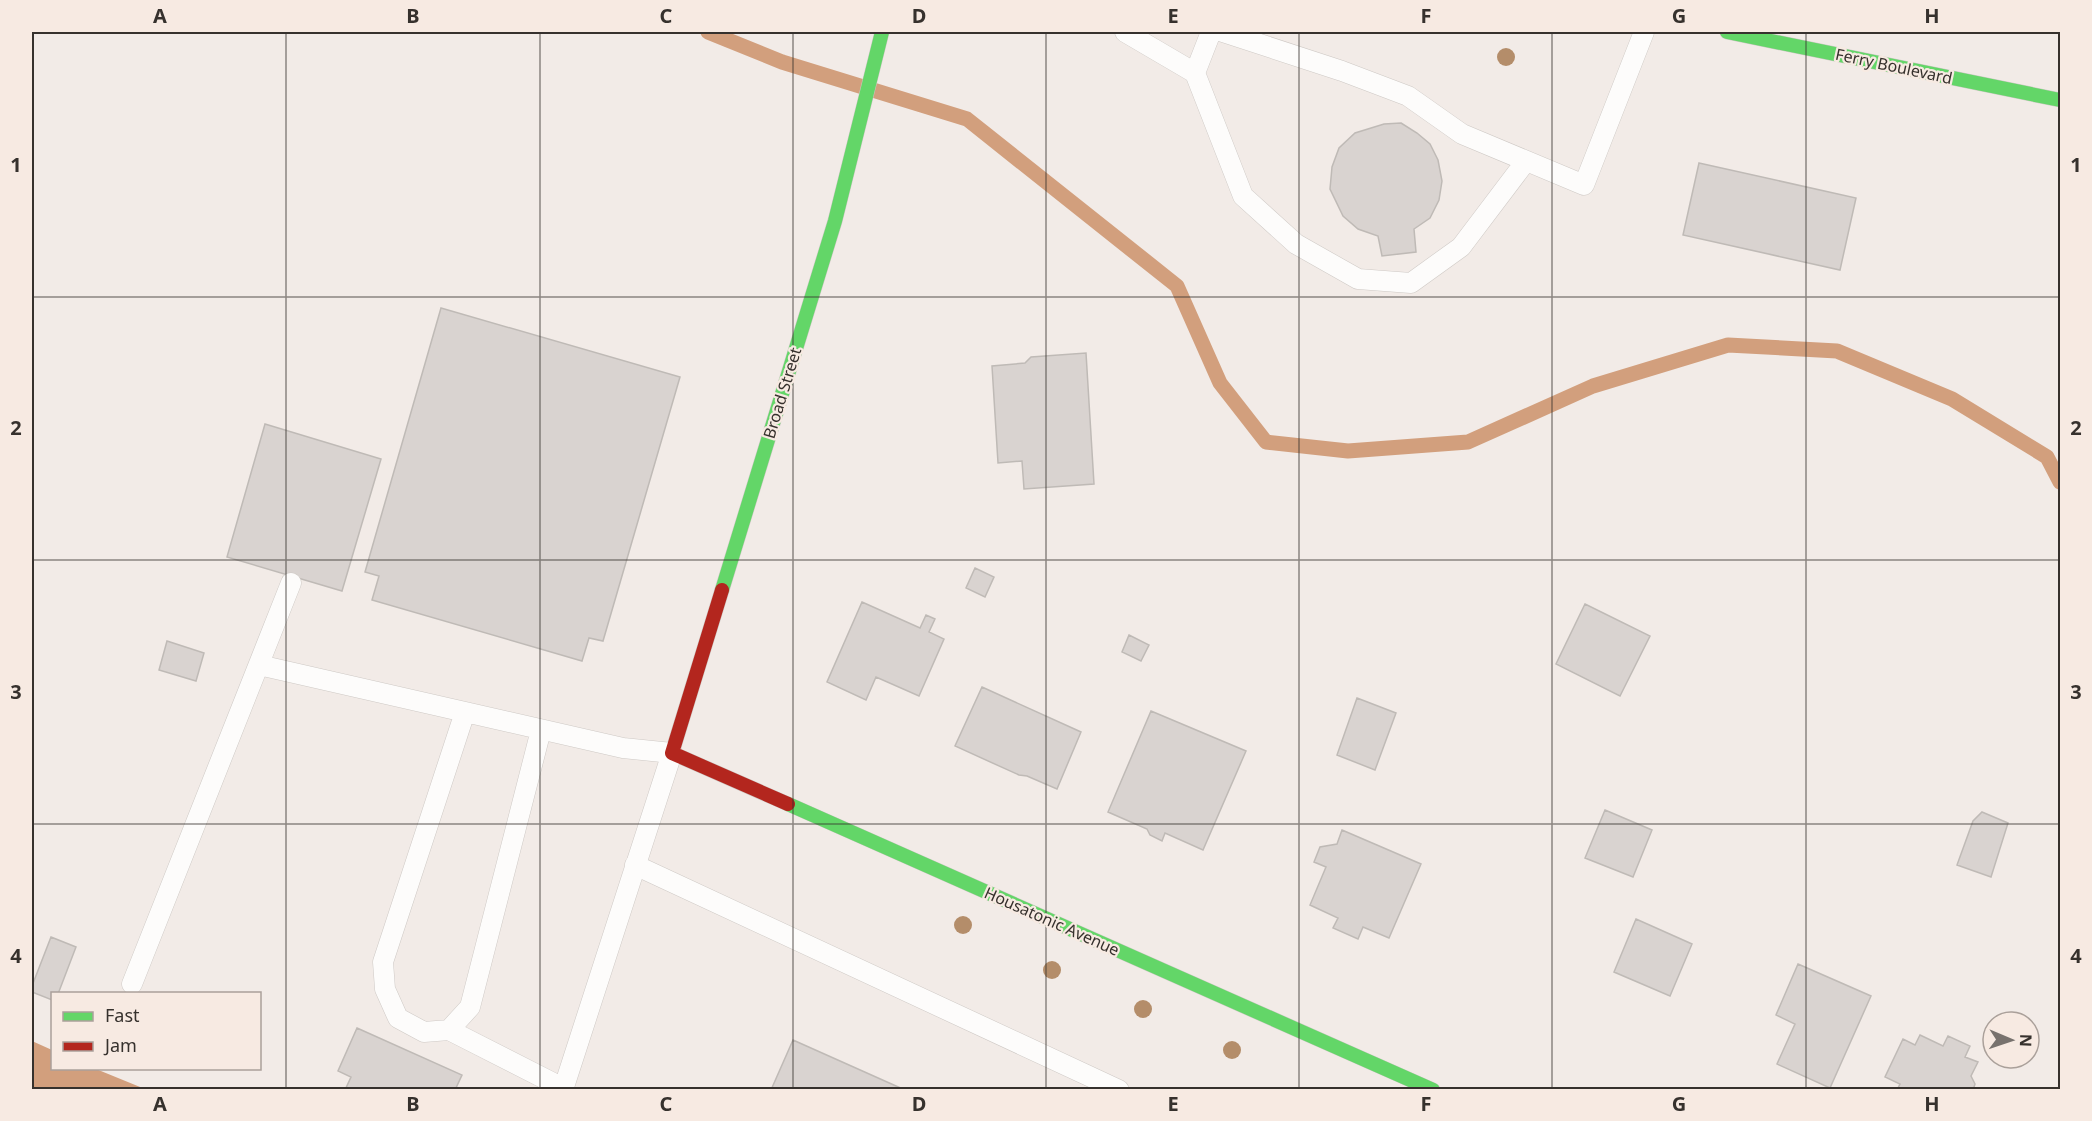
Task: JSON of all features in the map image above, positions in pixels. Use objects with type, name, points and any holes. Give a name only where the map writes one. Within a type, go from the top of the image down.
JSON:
[{"type":"street","name":"Broad Street","points":[[672,753],[835,221],[882,32]]},
{"type":"street","name":"Ferry Boulevard","points":[[1727,32],[2061,100]]},
{"type":"street","name":"Housatonic Avenue","points":[[672,753],[1396,1082],[1433,1089]]},
{"type":"lane","points":[[1125,32],[1195,73],[1243,196],[1296,244],[1358,279],[1410,283],[1461,247],[1526,161]]},
{"type":"lane","points":[[1195,73],[1211,32]]},
{"type":"lane","points":[[1223,32],[1342,71],[1408,96],[1462,134],[1584,185],[1644,32]]},
{"type":"lane","points":[[132,984],[291,583]]},
{"type":"lane","points":[[259,665],[623,748],[672,753],[563,1089],[449,1030],[424,1032],[398,1018],[385,989],[382,962],[465,712]]},
{"type":"lane","points":[[449,1030],[470,1007],[542,730]]},
{"type":"lane","points":[[635,865],[1119,1089]]},
{"type":"shaded area","points":[[32,1041],[51,1050],[51,1070],[98,1070],[145,1089],[32,1089]]},
{"type":"building","points":[[1401,123],[1430,144],[1438,160],[1442,181],[1439,200],[1430,218],[1414,229],[1416,252],[1382,256],[1378,236],[1358,229],[1343,216],[1330,189],[1332,167],[1339,148],[1355,133],[1384,124]]},
{"type":"building","points":[[1699,163],[1856,198],[1840,270],[1683,235]]},
{"type":"building","points":[[441,308],[680,377],[603,641],[589,638],[582,661],[372,600],[379,576],[365,572]]},
{"type":"building","points":[[1086,353],[1094,484],[1024,489],[1022,461],[998,463],[992,366],[1025,363],[1031,357]]},
{"type":"building","points":[[265,424],[381,459],[342,591],[227,557]]},
{"type":"building","points":[[975,568],[994,577],[985,597],[966,588]]},
{"type":"building","points":[[862,602],[920,628],[926,615],[935,619],[929,632],[944,639],[919,696],[876,677],[866,700],[827,682]]},
{"type":"building","points":[[1585,604],[1650,636],[1620,696],[1556,664]]},
{"type":"building","points":[[1129,635],[1149,645],[1141,661],[1122,652]]},
{"type":"building","points":[[167,641],[204,653],[196,681],[159,670]]},
{"type":"building","points":[[982,687],[1081,732],[1057,789],[1027,776],[1019,775],[955,746]]},
{"type":"building","points":[[1357,698],[1396,713],[1375,770],[1337,755]]},
{"type":"building","points":[[1151,711],[1246,751],[1203,850],[1165,833],[1162,841],[1150,835],[1147,829],[1108,812]]},
{"type":"building","points":[[1605,810],[1652,830],[1633,877],[1585,858]]},
{"type":"building","points":[[1982,812],[2008,823],[1991,877],[1957,865],[1973,821]]},
{"type":"building","points":[[1342,830],[1421,864],[1389,938],[1363,927],[1358,939],[1333,928],[1338,918],[1310,905],[1326,867],[1314,862],[1320,847],[1337,844]]},
{"type":"building","points":[[1636,919],[1692,944],[1670,996],[1614,972]]},
{"type":"building","points":[[51,937],[76,947],[59,992],[51,992],[51,1000],[32,992],[32,986]]},
{"type":"building","points":[[1798,964],[1871,996],[1830,1088],[1777,1064],[1795,1024],[1776,1015]]},
{"type":"building","points":[[357,1028],[462,1075],[455,1090],[345,1090],[351,1077],[338,1071]]},
{"type":"building","points":[[1920,1035],[1943,1046],[1948,1036],[1970,1046],[1965,1057],[1978,1062],[1971,1076],[1975,1084],[1973,1090],[1897,1090],[1900,1084],[1885,1077],[1903,1039],[1915,1045]]},
{"type":"building","points":[[793,1040],[905,1090],[771,1090]]},
{"type":"waterway","points":[[708,32],[782,62],[967,119],[1177,286],[1220,383],[1266,442],[1348,451],[1468,442],[1593,386],[1728,345],[1837,351],[1952,399],[2047,457],[2060,482]]},
{"type":"traffic: fast","points":[[722,590],[835,221],[882,32]]},
{"type":"traffic: fast","points":[[1727,32],[2060,100]]},
{"type":"traffic: fast","points":[[788,804],[1433,1090]]},
{"type":"traffic: jam","points":[[722,590],[672,753],[788,804]]}]
